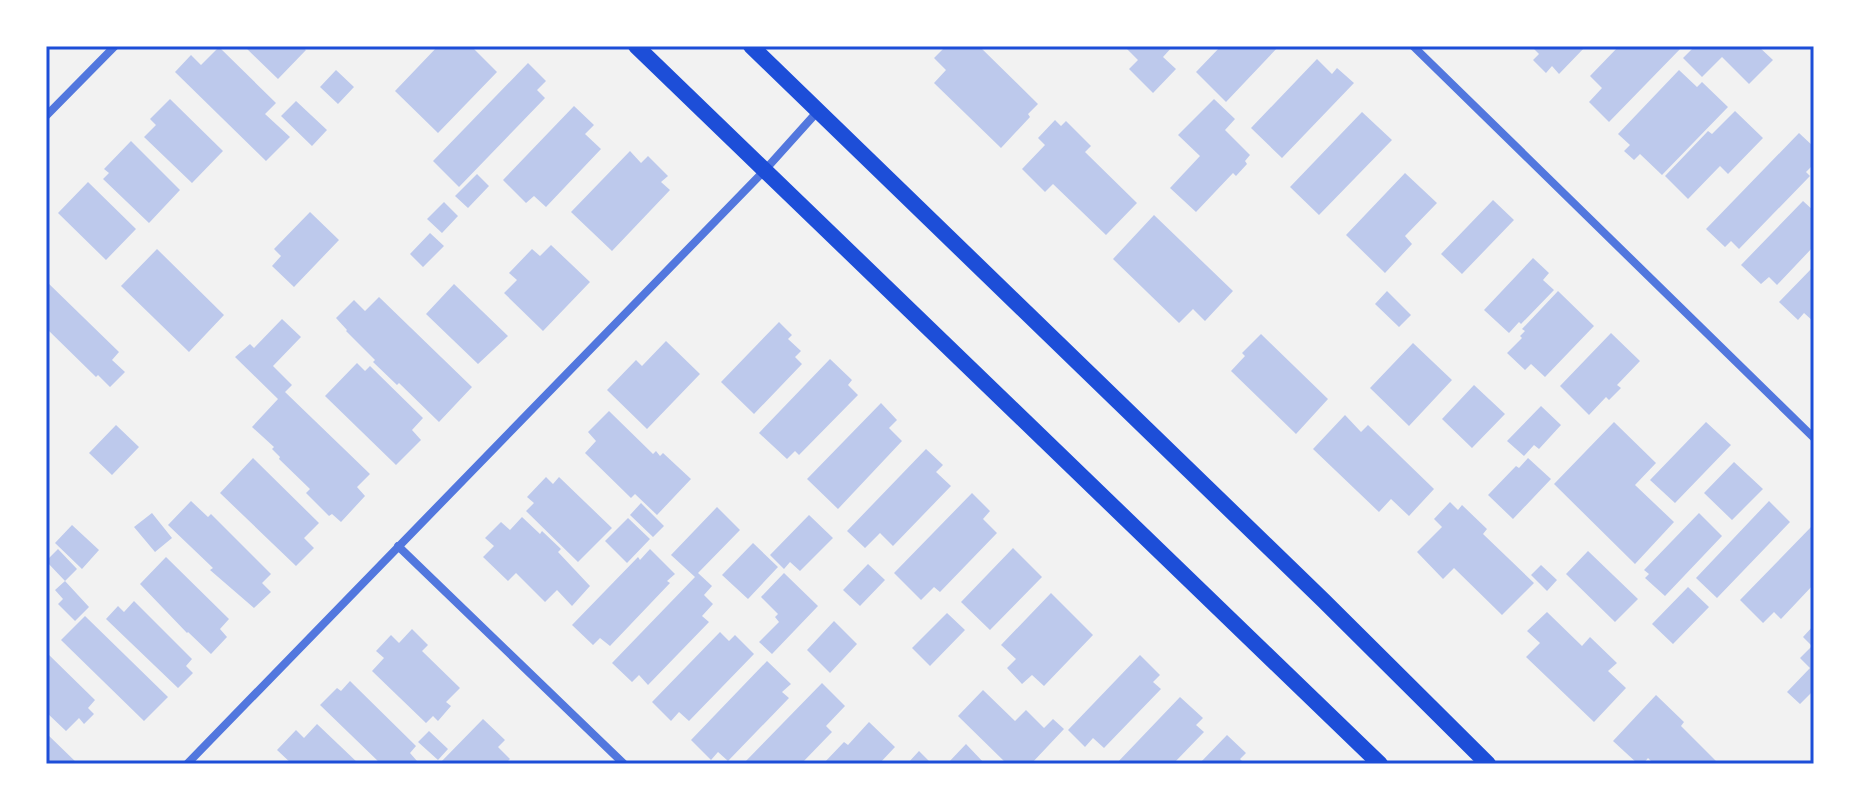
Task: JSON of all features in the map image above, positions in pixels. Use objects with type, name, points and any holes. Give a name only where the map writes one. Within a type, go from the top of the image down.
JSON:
[{"type":"main road","points":[[636,46],[1380,764]]},
{"type":"main road","points":[[751,46],[1488,764]]},
{"type":"street","points":[[46,116],[115,46]]},
{"type":"street","points":[[1413,46],[1814,438]]},
{"type":"street","points":[[187,764],[764,171],[818,111]]},
{"type":"street","points":[[398,546],[624,764]]},
{"type":"building","points":[[244,46],[301,46],[306,50],[278,79]]},
{"type":"building","points":[[438,46],[471,46],[497,72],[438,133],[395,91]]},
{"type":"building","points":[[946,46],[979,46],[1038,104],[1001,148],[934,83],[946,70],[934,58]]},
{"type":"building","points":[[1124,46],[1173,46],[1163,57],[1176,69],[1153,93],[1129,69],[1138,60]]},
{"type":"building","points":[[1221,46],[1279,46],[1226,102],[1196,72]]},
{"type":"building","points":[[1531,46],[1586,46],[1559,74],[1552,66],[1546,73],[1533,60],[1539,54]]},
{"type":"building","points":[[1619,46],[1683,46],[1609,122],[1589,102],[1602,88],[1590,76]]},
{"type":"building","points":[[1695,46],[1758,46],[1773,60],[1749,84],[1722,57],[1702,77],[1683,58]]},
{"type":"building","points":[[219,47],[276,103],[265,114],[290,137],[266,161],[175,72],[191,55],[201,65]]},
{"type":"building","points":[[1317,59],[1332,74],[1337,68],[1354,83],[1282,158],[1251,128]]},
{"type":"building","points":[[528,63],[546,81],[537,90],[545,98],[459,187],[433,161]]},
{"type":"building","points":[[336,70],[354,87],[338,104],[320,87]]},
{"type":"building","points":[[1679,70],[1697,87],[1702,82],[1728,107],[1662,175],[1640,154],[1634,160],[1624,151],[1630,145],[1618,134]]},
{"type":"building","points":[[170,99],[223,151],[192,183],[144,137],[156,125],[150,119]]},
{"type":"building","points":[[1214,99],[1235,119],[1225,130],[1250,155],[1245,161],[1247,164],[1236,176],[1233,173],[1196,212],[1170,188],[1200,156],[1178,135]]},
{"type":"building","points":[[296,101],[327,130],[312,146],[281,116]]},
{"type":"building","points":[[574,106],[594,125],[585,134],[601,149],[546,207],[534,196],[526,203],[503,180]]},
{"type":"building","points":[[1735,111],[1763,138],[1728,174],[1720,166],[1688,199],[1665,176],[1708,131],[1712,134]]},
{"type":"building","points":[[1362,112],[1392,140],[1319,215],[1290,187]]},
{"type":"building","points":[[1055,120],[1061,126],[1066,121],[1091,146],[1085,152],[1137,203],[1106,235],[1053,184],[1045,192],[1022,169],[1045,145],[1038,138]]},
{"type":"building","points":[[1799,133],[1814,147],[1814,164],[1806,172],[1810,176],[1739,249],[1731,241],[1725,247],[1706,229]]},
{"type":"building","points":[[131,141],[180,190],[149,223],[103,179],[109,173],[104,169]]},
{"type":"building","points":[[630,151],[641,163],[648,156],[668,176],[661,182],[670,190],[612,251],[571,212]]},
{"type":"building","points":[[1405,173],[1437,203],[1405,236],[1412,244],[1385,273],[1346,235]]},
{"type":"building","points":[[477,174],[489,186],[468,208],[455,196]]},
{"type":"building","points":[[88,182],[136,229],[106,260],[58,213]]},
{"type":"building","points":[[1493,200],[1514,220],[1462,274],[1441,254]]},
{"type":"building","points":[[1803,201],[1814,211],[1814,246],[1777,285],[1769,277],[1761,284],[1741,265]]},
{"type":"building","points":[[444,202],[458,216],[442,233],[427,219]]},
{"type":"building","points":[[310,212],[339,240],[294,287],[272,266],[281,256],[274,249]]},
{"type":"building","points":[[1154,215],[1233,291],[1205,321],[1193,309],[1179,323],[1113,259]]},
{"type":"building","points":[[430,233],[444,246],[423,267],[410,254]]},
{"type":"building","points":[[551,245],[590,282],[543,331],[504,293],[517,280],[509,273],[532,249],[540,256]]},
{"type":"building","points":[[157,249],[224,315],[189,352],[121,286]]},
{"type":"building","points":[[1533,258],[1549,273],[1543,280],[1554,290],[1509,333],[1484,310]]},
{"type":"building","points":[[1814,266],[1814,322],[1804,313],[1798,320],[1779,302]]},
{"type":"building","points":[[46,281],[119,352],[112,360],[125,372],[110,387],[46,328]]},
{"type":"building","points":[[454,284],[508,336],[478,364],[426,314]]},
{"type":"building","points":[[1387,291],[1411,315],[1399,327],[1375,304]]},
{"type":"building","points":[[1558,291],[1594,326],[1545,377],[1531,364],[1525,370],[1507,353],[1522,338],[1520,336],[1525,331],[1522,329]]},
{"type":"building","points":[[379,297],[472,387],[439,422],[373,362],[375,360],[336,318],[354,300],[365,311]]},
{"type":"building","points":[[282,319],[301,337],[273,366],[292,385],[285,392],[370,474],[357,487],[365,496],[341,522],[332,514],[329,516],[306,493],[310,489],[279,459],[272,449],[274,447],[252,427],[278,399],[235,357],[250,344],[254,348]]},
{"type":"building","points":[[779,322],[792,335],[788,339],[801,351],[795,357],[802,364],[754,414],[721,382]]},
{"type":"building","points":[[1611,333],[1640,361],[1617,385],[1621,388],[1609,400],[1606,397],[1589,415],[1560,386]]},
{"type":"building","points":[[1261,334],[1328,399],[1296,434],[1231,371],[1245,356],[1242,353]]},
{"type":"building","points":[[666,341],[700,374],[647,429],[607,390],[636,360],[642,366]]},
{"type":"building","points":[[1413,343],[1452,380],[1409,426],[1370,388]]},
{"type":"building","points":[[830,359],[852,380],[848,385],[858,395],[799,455],[795,451],[787,459],[759,433]]},
{"type":"building","points":[[357,363],[365,371],[370,366],[423,418],[412,430],[421,440],[396,465],[325,396]]},
{"type":"building","points":[[1474,385],[1505,414],[1472,448],[1442,419]]},
{"type":"building","points":[[881,403],[897,420],[889,428],[902,441],[838,509],[807,479]]},
{"type":"building","points":[[1541,406],[1561,425],[1539,449],[1534,445],[1524,456],[1507,441]]},
{"type":"building","points":[[609,411],[653,454],[656,451],[660,456],[663,453],[691,479],[657,515],[635,494],[631,498],[585,453],[596,441],[588,432]]},
{"type":"building","points":[[1345,415],[1361,432],[1368,425],[1434,489],[1409,516],[1391,499],[1379,512],[1313,449]]},
{"type":"building","points":[[1614,422],[1656,463],[1635,485],[1674,522],[1635,564],[1554,484]]},
{"type":"building","points":[[1706,422],[1731,445],[1675,503],[1650,480]]},
{"type":"building","points":[[116,425],[139,447],[112,475],[89,453]]},
{"type":"building","points":[[926,449],[943,465],[936,472],[951,486],[893,546],[880,533],[865,548],[847,531]]},
{"type":"building","points":[[253,458],[319,523],[304,538],[314,548],[296,566],[220,493]]},
{"type":"building","points":[[1528,458],[1551,479],[1513,519],[1488,495]]},
{"type":"building","points":[[1734,462],[1763,489],[1732,520],[1704,493]]},
{"type":"building","points":[[546,477],[553,484],[559,477],[612,528],[578,562],[526,511],[534,503],[527,497]]},
{"type":"building","points":[[972,493],[990,511],[983,519],[997,533],[940,592],[934,587],[921,600],[894,573]]},
{"type":"building","points":[[191,501],[208,517],[211,514],[271,574],[262,583],[271,592],[254,608],[210,570],[213,568],[168,525]]},
{"type":"building","points":[[1769,501],[1790,522],[1717,598],[1696,578]]},
{"type":"building","points":[[1450,502],[1458,510],[1462,505],[1487,529],[1483,534],[1534,583],[1502,615],[1454,568],[1443,579],[1417,552],[1442,527],[1434,519]]},
{"type":"building","points":[[641,503],[664,526],[653,537],[630,515]]},
{"type":"building","points":[[717,507],[740,530],[698,573],[712,586],[704,595],[713,604],[702,616],[709,622],[648,685],[639,675],[632,682],[612,663],[695,577],[671,555]]},
{"type":"building","points":[[152,513],[172,538],[155,552],[134,527]]},
{"type":"building","points":[[1699,513],[1722,536],[1665,596],[1645,578],[1649,574],[1644,570]]},
{"type":"building","points":[[809,515],[833,538],[800,571],[790,562],[784,569],[770,555]]},
{"type":"building","points":[[522,517],[561,549],[558,552],[590,586],[572,606],[557,590],[545,602],[516,573],[508,581],[483,557],[494,546],[485,538],[501,522],[510,530]]},
{"type":"building","points":[[628,518],[650,539],[627,563],[605,541]]},
{"type":"building","points":[[72,525],[99,550],[82,569],[55,543]]},
{"type":"building","points":[[1812,526],[1814,584],[1781,619],[1774,612],[1763,623],[1740,600]]},
{"type":"building","points":[[753,543],[778,567],[748,599],[722,575]]},
{"type":"building","points":[[1013,548],[1042,577],[990,630],[961,602]]},
{"type":"building","points":[[58,549],[77,569],[65,581],[46,561]]},
{"type":"building","points":[[650,549],[675,574],[667,581],[670,583],[610,646],[600,638],[593,645],[572,625],[638,557],[640,560]]},
{"type":"building","points":[[1588,551],[1638,599],[1615,622],[1566,574]]},
{"type":"building","points":[[166,557],[229,619],[220,629],[227,637],[211,654],[140,584]]},
{"type":"building","points":[[868,564],[885,580],[860,606],[843,590]]},
{"type":"building","points":[[1541,565],[1557,580],[1547,591],[1531,575]]},
{"type":"building","points":[[784,573],[818,606],[772,654],[759,642],[779,622],[775,617],[778,614],[761,597]]},
{"type":"building","points":[[65,581],[89,607],[75,621],[58,604],[63,599],[55,590]]},
{"type":"building","points":[[1688,587],[1709,607],[1673,644],[1652,624]]},
{"type":"building","points":[[1051,593],[1093,635],[1044,686],[1032,675],[1022,684],[1007,668],[1016,659],[1001,645]]},
{"type":"building","points":[[134,601],[192,659],[186,666],[193,673],[178,688],[106,619],[118,606],[124,612]]},
{"type":"building","points":[[1547,612],[1582,646],[1590,637],[1617,663],[1608,671],[1626,688],[1594,722],[1526,657],[1540,643],[1527,631]]},
{"type":"building","points":[[947,613],[965,630],[930,666],[912,648]]},
{"type":"building","points":[[85,616],[168,697],[144,721],[61,640]]},
{"type":"building","points":[[834,621],[857,644],[830,673],[807,650]]},
{"type":"building","points":[[1814,625],[1814,690],[1800,704],[1787,692],[1810,668],[1800,658],[1812,646],[1803,637]]},
{"type":"building","points":[[412,629],[428,645],[422,651],[460,688],[446,702],[451,706],[438,721],[433,716],[426,723],[372,671],[384,658],[376,651],[391,635],[399,643]]},
{"type":"building","points":[[720,632],[729,641],[735,635],[754,654],[689,721],[679,712],[671,721],[652,702]]},
{"type":"building","points":[[46,652],[95,700],[88,708],[94,714],[84,724],[79,718],[66,731],[46,712]]},
{"type":"building","points":[[1140,655],[1160,675],[1153,682],[1161,689],[1104,748],[1093,738],[1085,747],[1068,730]]},
{"type":"building","points":[[767,661],[791,684],[782,692],[789,698],[728,761],[718,752],[711,760],[691,740]]},
{"type":"building","points":[[350,681],[416,746],[410,753],[417,761],[414,764],[381,764],[320,705],[337,688],[341,691]]},
{"type":"building","points":[[822,683],[845,706],[826,726],[832,732],[801,764],[743,764]]},
{"type":"building","points":[[983,690],[1015,721],[1026,710],[1044,728],[1053,719],[1064,729],[1031,764],[1007,764],[958,716]]},
{"type":"building","points":[[1656,695],[1684,722],[1681,726],[1719,764],[1654,764],[1648,758],[1643,764],[1638,764],[1613,741]]},
{"type":"building","points":[[1180,697],[1203,718],[1196,725],[1204,732],[1173,764],[1116,764]]},
{"type":"building","points":[[483,719],[505,740],[498,747],[510,759],[505,764],[439,764]]},
{"type":"building","points":[[869,722],[895,747],[879,764],[823,764],[844,742],[848,745]]},
{"type":"building","points":[[317,724],[359,764],[292,764],[277,750],[296,730],[304,738]]},
{"type":"building","points":[[429,731],[448,749],[438,760],[418,742]]},
{"type":"building","points":[[46,733],[78,764],[46,764]]},
{"type":"building","points":[[1227,735],[1246,753],[1240,759],[1245,764],[1199,764]]},
{"type":"building","points":[[966,744],[985,764],[947,764]]},
{"type":"building","points":[[919,751],[932,764],[907,764]]}]
